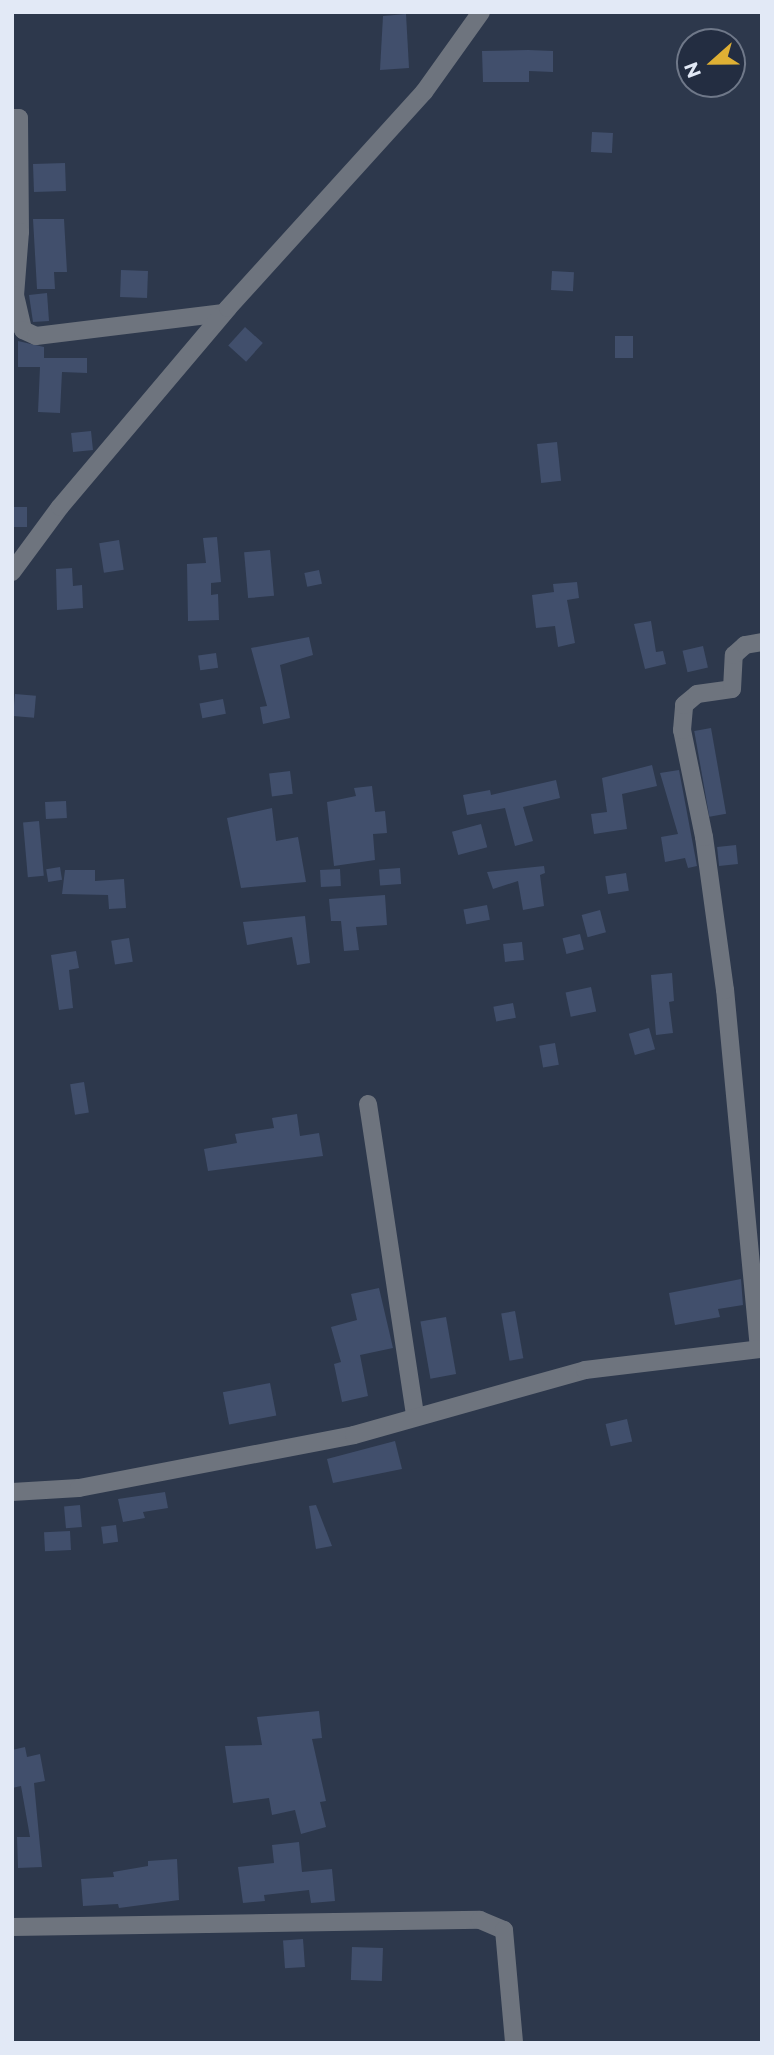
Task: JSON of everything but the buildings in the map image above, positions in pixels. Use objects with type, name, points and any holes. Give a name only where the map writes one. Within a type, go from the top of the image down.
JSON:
[{"type":"street","points":[[12,572],[61,507],[224,313],[424,92],[481,12]]},
{"type":"street","points":[[12,118],[19,118],[20,232],[15,295],[23,330],[36,336],[224,313]]},
{"type":"street","points":[[12,1492],[79,1488],[354,1435],[585,1370],[760,1349],[725,990],[704,837],[682,730],[684,705],[697,694],[732,689],[734,655],[745,645],[762,642]]},
{"type":"street","points":[[368,1104],[415,1416]]},
{"type":"street","points":[[12,1927],[480,1920],[504,1930],[513,2043]]}]
